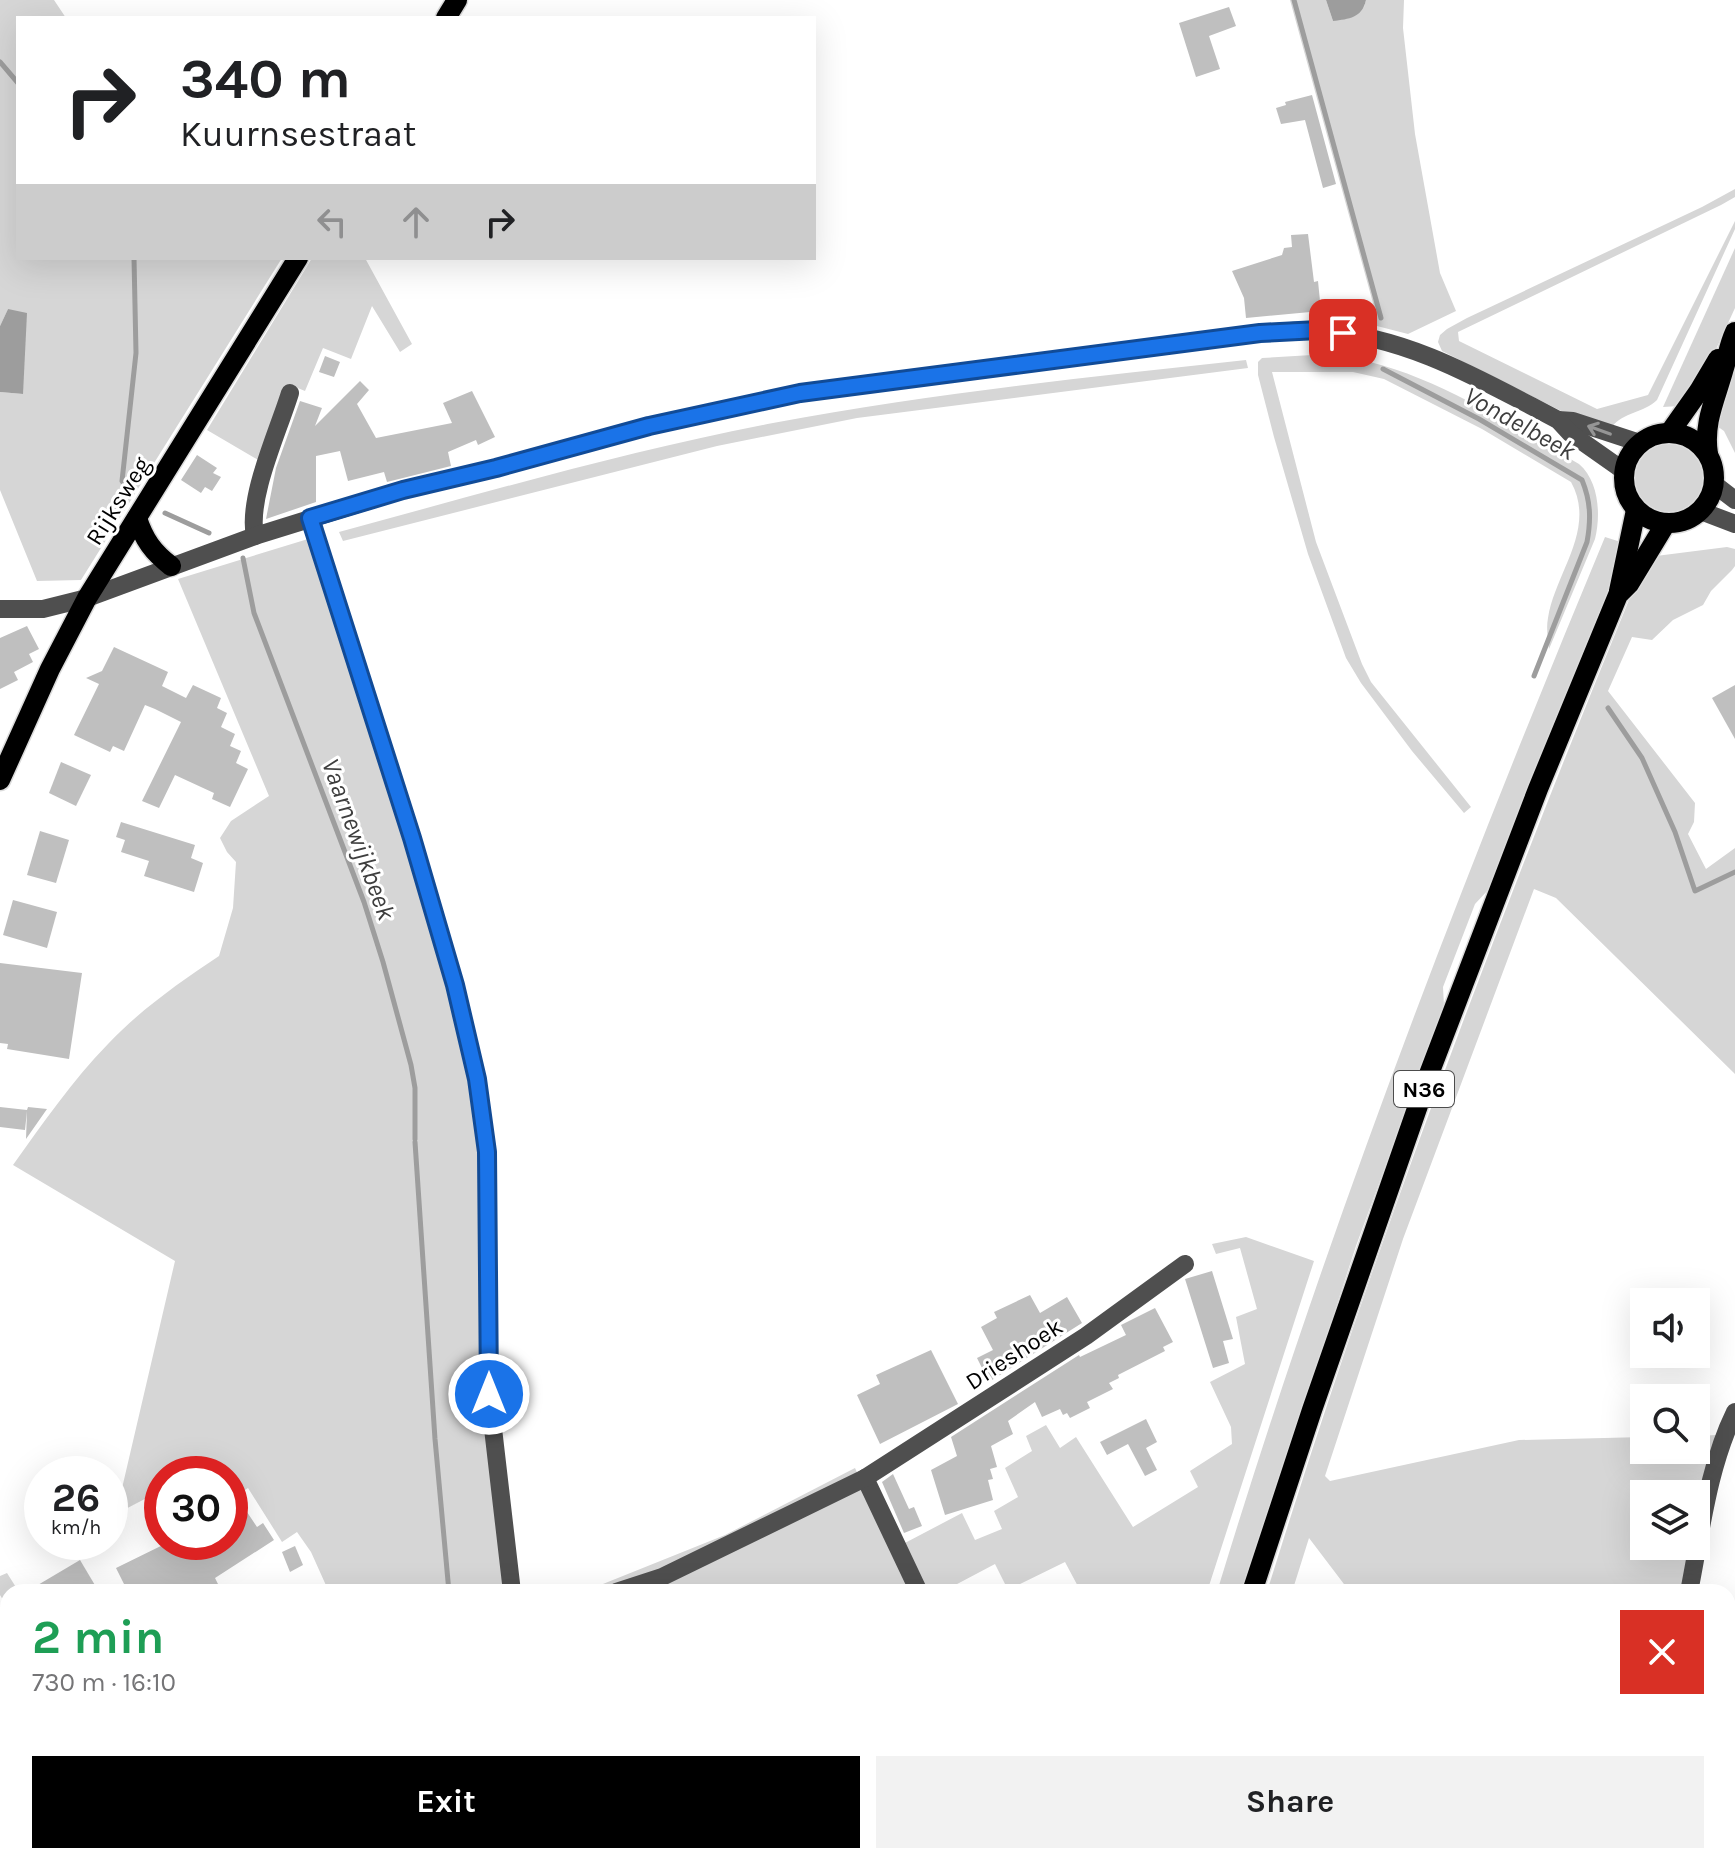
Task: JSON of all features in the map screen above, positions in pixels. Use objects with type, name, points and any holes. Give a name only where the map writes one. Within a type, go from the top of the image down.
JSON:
[{"type":"main road","name":"Rijksweg","points":[[0,780],[43,682],[87,598],[297,260]]},
{"type":"main road","points":[[1670,432],[1731,341]]},
{"type":"main road","points":[[1708,454],[1706,426],[1731,341]]},
{"type":"main road","points":[[1624,471],[1629,455],[1640,443],[1654,434],[1670,432],[1698,442],[1714,468],[1710,499],[1701,511],[1685,521],[1666,523],[1645,517],[1636,510]]},
{"type":"main road","name":"N36","points":[[1255,1584],[1429,1074],[1538,789],[1618,595],[1636,510],[1628,499],[1624,471]]},
{"type":"main road","points":[[137,518],[149,547],[171,566]]},
{"type":"main road","name":"N36","points":[[1618,595],[1629,584],[1666,523]]},
{"type":"street","points":[[0,609],[43,609],[87,598],[310,518],[403,490],[649,426],[800,393],[1260,333],[1318,330],[1388,342],[1455,367],[1558,420],[1570,433],[1624,471]]},
{"type":"street","points":[[255,536],[252,522],[255,502],[290,393]]},
{"type":"street","points":[[1558,420],[1573,421],[1640,443]]},
{"type":"street","points":[[1714,484],[1735,500]]},
{"type":"street","points":[[1701,511],[1735,524]]},
{"type":"street","points":[[310,518],[412,838],[455,985],[477,1079],[487,1152],[489,1394],[511,1584]]},
{"type":"street","name":"Drieshoek","points":[[641,1584],[662,1577],[865,1478],[1086,1336],[1185,1264]]},
{"type":"street","points":[[1691,1584],[1714,1468],[1735,1412]]},
{"type":"street","points":[[865,1478],[915,1584]]},
{"type":"shaded area","points":[[0,0],[54,0],[65,16],[16,16],[16,260],[281,260],[81,580],[37,581],[0,490],[0,392],[23,394],[8,309],[0,326]]},
{"type":"shaded area","points":[[1290,0],[1326,0],[1333,21],[1364,7],[1366,0],[1404,0],[1403,28],[1415,134],[1440,273],[1456,311],[1408,334],[1373,325],[1376,314]]},
{"type":"shaded area","points":[[1326,0],[1366,0],[1358,14],[1333,21]]},
{"type":"shaded area","points":[[1735,189],[1735,197],[1721,205],[1458,332],[1459,341],[1597,409],[1648,395],[1735,221],[1735,229],[1657,400],[1622,418],[1612,427],[1573,417],[1442,351],[1438,342],[1447,329]]},
{"type":"shaded area","points":[[1735,248],[1735,308],[1705,373],[1679,406],[1663,407]]},
{"type":"shaded area","points":[[311,260],[366,260],[412,344],[400,352],[372,306],[351,359],[323,348],[305,391],[288,384],[260,461],[207,430]]},
{"type":"shaded area","points":[[8,309],[27,313],[23,394],[0,392],[0,326]]},
{"type":"shaded area","points":[[1329,354],[1396,370],[1489,412],[1579,464],[1591,480],[1597,499],[1595,539],[1549,649],[1547,630],[1552,601],[1577,534],[1578,499],[1571,482],[1482,429],[1384,379],[1353,372],[1272,372],[1316,542],[1362,664],[1371,682],[1471,807],[1464,813],[1361,683],[1346,658],[1308,554],[1274,437],[1258,375],[1258,362],[1262,358]]},
{"type":"shaded area","points":[[1735,359],[1735,453],[1724,431],[1714,424]]},
{"type":"shaded area","points":[[1246,360],[1248,368],[857,418],[717,446],[343,541],[339,532],[609,460],[773,423],[950,395]]},
{"type":"shaded area","points":[[1662,444],[1676,444],[1688,449],[1698,459],[1703,478],[1698,497],[1688,507],[1676,512],[1662,512],[1650,507],[1640,497],[1635,485],[1635,471],[1640,459],[1650,449]]},
{"type":"shaded area","points":[[1605,537],[1624,543],[1612,582],[1489,889],[1475,904],[1443,987],[1444,1006],[1356,1246],[1246,1584],[1220,1584],[1303,1324],[1398,1060],[1499,797]]},
{"type":"shaded area","points":[[308,539],[413,861],[472,1082],[478,1129],[506,1584],[325,1584],[311,1552],[297,1532],[282,1542],[248,1488],[248,1456],[144,1456],[144,1499],[128,1508],[128,1463],[175,1261],[13,1165],[70,1087],[108,1044],[147,1008],[219,956],[233,908],[236,862],[220,838],[231,821],[269,796],[178,579]]},
{"type":"shaded area","points":[[1727,547],[1735,549],[1735,566],[1711,591],[1703,605],[1673,620],[1652,640],[1632,637],[1608,691],[1695,803],[1694,822],[1688,834],[1706,869],[1735,848],[1735,1074],[1556,898],[1534,889],[1403,1239],[1325,1476],[1330,1481],[1519,1440],[1630,1437],[1630,1464],[1710,1464],[1710,1435],[1717,1435],[1708,1480],[1630,1480],[1630,1560],[1692,1560],[1687,1584],[1344,1584],[1309,1538],[1295,1584],[1270,1584],[1393,1212],[1486,962],[1633,590],[1656,556]]},
{"type":"shaded area","points":[[1246,1237],[1314,1261],[1210,1584],[1077,1584],[1065,1562],[1020,1584],[1005,1584],[995,1564],[957,1584],[921,1584],[903,1544],[962,1513],[975,1540],[1002,1529],[994,1511],[1018,1497],[1005,1468],[1032,1451],[1026,1436],[1046,1425],[1060,1448],[1076,1437],[1133,1527],[1198,1487],[1190,1471],[1232,1444],[1231,1427],[1210,1382],[1245,1364],[1236,1317],[1257,1309],[1240,1248],[1216,1254],[1212,1244]]},
{"type":"shaded area","points":[[855,1468],[908,1584],[603,1584],[725,1535]]},
{"type":"shaded area","points":[[7,1573],[14,1584],[0,1584],[0,1576]]},
{"type":"building","points":[[1229,7],[1236,26],[1209,36],[1220,69],[1196,77],[1179,23]]},
{"type":"building","points":[[1312,95],[1336,184],[1323,188],[1305,120],[1281,124],[1276,108],[1286,105],[1285,102]]},
{"type":"building","points":[[1308,234],[1321,311],[1246,318],[1244,298],[1232,271],[1282,255],[1284,248],[1292,247],[1291,235]]},
{"type":"building","points":[[325,356],[340,362],[334,377],[319,372]]},
{"type":"building","points":[[360,381],[369,390],[357,404],[376,438],[452,423],[443,403],[472,391],[495,437],[478,445],[476,440],[448,452],[451,466],[387,482],[384,472],[348,481],[340,451],[316,456],[316,502],[266,519],[276,468],[300,401],[322,408],[315,426]]},
{"type":"building","points":[[197,455],[217,468],[213,473],[221,477],[212,491],[205,487],[201,493],[181,480]]},
{"type":"building","points":[[27,626],[39,649],[29,654],[33,662],[14,672],[18,680],[0,689],[0,638]]},
{"type":"building","points":[[114,647],[168,672],[162,686],[186,698],[193,685],[221,698],[217,708],[227,713],[221,727],[235,734],[230,746],[241,751],[236,763],[248,769],[230,807],[212,799],[214,793],[175,775],[159,808],[142,801],[181,722],[155,709],[145,705],[124,751],[113,746],[110,752],[74,735],[99,684],[86,678],[102,671]]},
{"type":"building","points":[[1735,685],[1735,739],[1712,698]]},
{"type":"building","points":[[61,762],[91,775],[76,806],[49,793]]},
{"type":"building","points":[[121,822],[195,845],[191,858],[203,863],[194,892],[144,876],[149,861],[121,852],[125,840],[116,837]]},
{"type":"building","points":[[40,831],[69,840],[56,883],[27,875]]},
{"type":"building","points":[[13,900],[57,912],[47,948],[3,935]]},
{"type":"building","points":[[0,963],[82,973],[69,1059],[7,1049],[8,1044],[0,1043]]},
{"type":"building","points":[[0,1107],[47,1109],[26,1139],[27,1111],[25,1130],[0,1127]]},
{"type":"building","points":[[1212,1271],[1233,1339],[1223,1341],[1229,1363],[1213,1368],[1185,1279]]},
{"type":"building","points":[[1030,1295],[1040,1313],[1067,1297],[1082,1323],[989,1382],[977,1358],[993,1350],[981,1327],[997,1318],[994,1312]]},
{"type":"building","points":[[1155,1308],[1173,1342],[1163,1347],[1165,1351],[1118,1375],[1119,1378],[1109,1383],[1113,1389],[1087,1402],[1090,1408],[1070,1418],[1067,1413],[1063,1415],[1060,1409],[1042,1417],[1035,1402],[1008,1421],[1013,1434],[991,1446],[997,1467],[990,1469],[993,1479],[988,1480],[993,1500],[945,1515],[931,1470],[957,1456],[951,1437],[1079,1355],[1126,1335],[1121,1325]]},
{"type":"building","points":[[931,1350],[958,1404],[880,1444],[857,1395],[880,1384],[876,1375]]},
{"type":"building","points":[[1146,1419],[1157,1442],[1146,1448],[1157,1470],[1145,1476],[1128,1444],[1107,1455],[1100,1442]]},
{"type":"building","points":[[893,1474],[909,1509],[914,1507],[922,1526],[904,1533],[882,1482]]},
{"type":"building","points":[[248,1514],[257,1527],[263,1523],[274,1540],[248,1557]]},
{"type":"building","points":[[295,1546],[303,1565],[290,1572],[282,1552]]},
{"type":"building","points":[[144,1554],[144,1560],[243,1560],[215,1578],[218,1584],[124,1584],[116,1568]]},
{"type":"building","points":[[80,1560],[94,1584],[40,1584]]},
{"type":"waterway","name":"Vondelbeek","points":[[1294,0],[1381,318]]},
{"type":"waterway","name":"Vaarnewijkbeek","points":[[0,62],[16,81]]},
{"type":"waterway","name":"Vaarnewijkbeek","points":[[130,492],[122,481],[136,353],[134,260]]},
{"type":"waterway","name":"Vondelbeek","points":[[1383,369],[1479,419],[1582,480],[1589,511],[1587,542],[1534,676]]},
{"type":"waterway","name":"Vaarnewijkbeek","points":[[165,513],[209,533]]},
{"type":"waterway","name":"Vaarnewijkbeek","points":[[243,558],[254,613],[364,902],[383,962],[411,1065],[415,1088],[415,1139]]},
{"type":"waterway","name":"Vondelbeek","points":[[1608,708],[1642,758],[1675,832],[1695,891],[1735,872]]},
{"type":"waterway","name":"Vaarnewijkbeek","points":[[415,1142],[448,1584]]},
{"type":"route","points":[[489,1394],[487,1152],[477,1079],[455,985],[412,838],[310,518],[403,490],[649,426],[800,393],[1260,333],[1318,330],[1343,333]]}]
